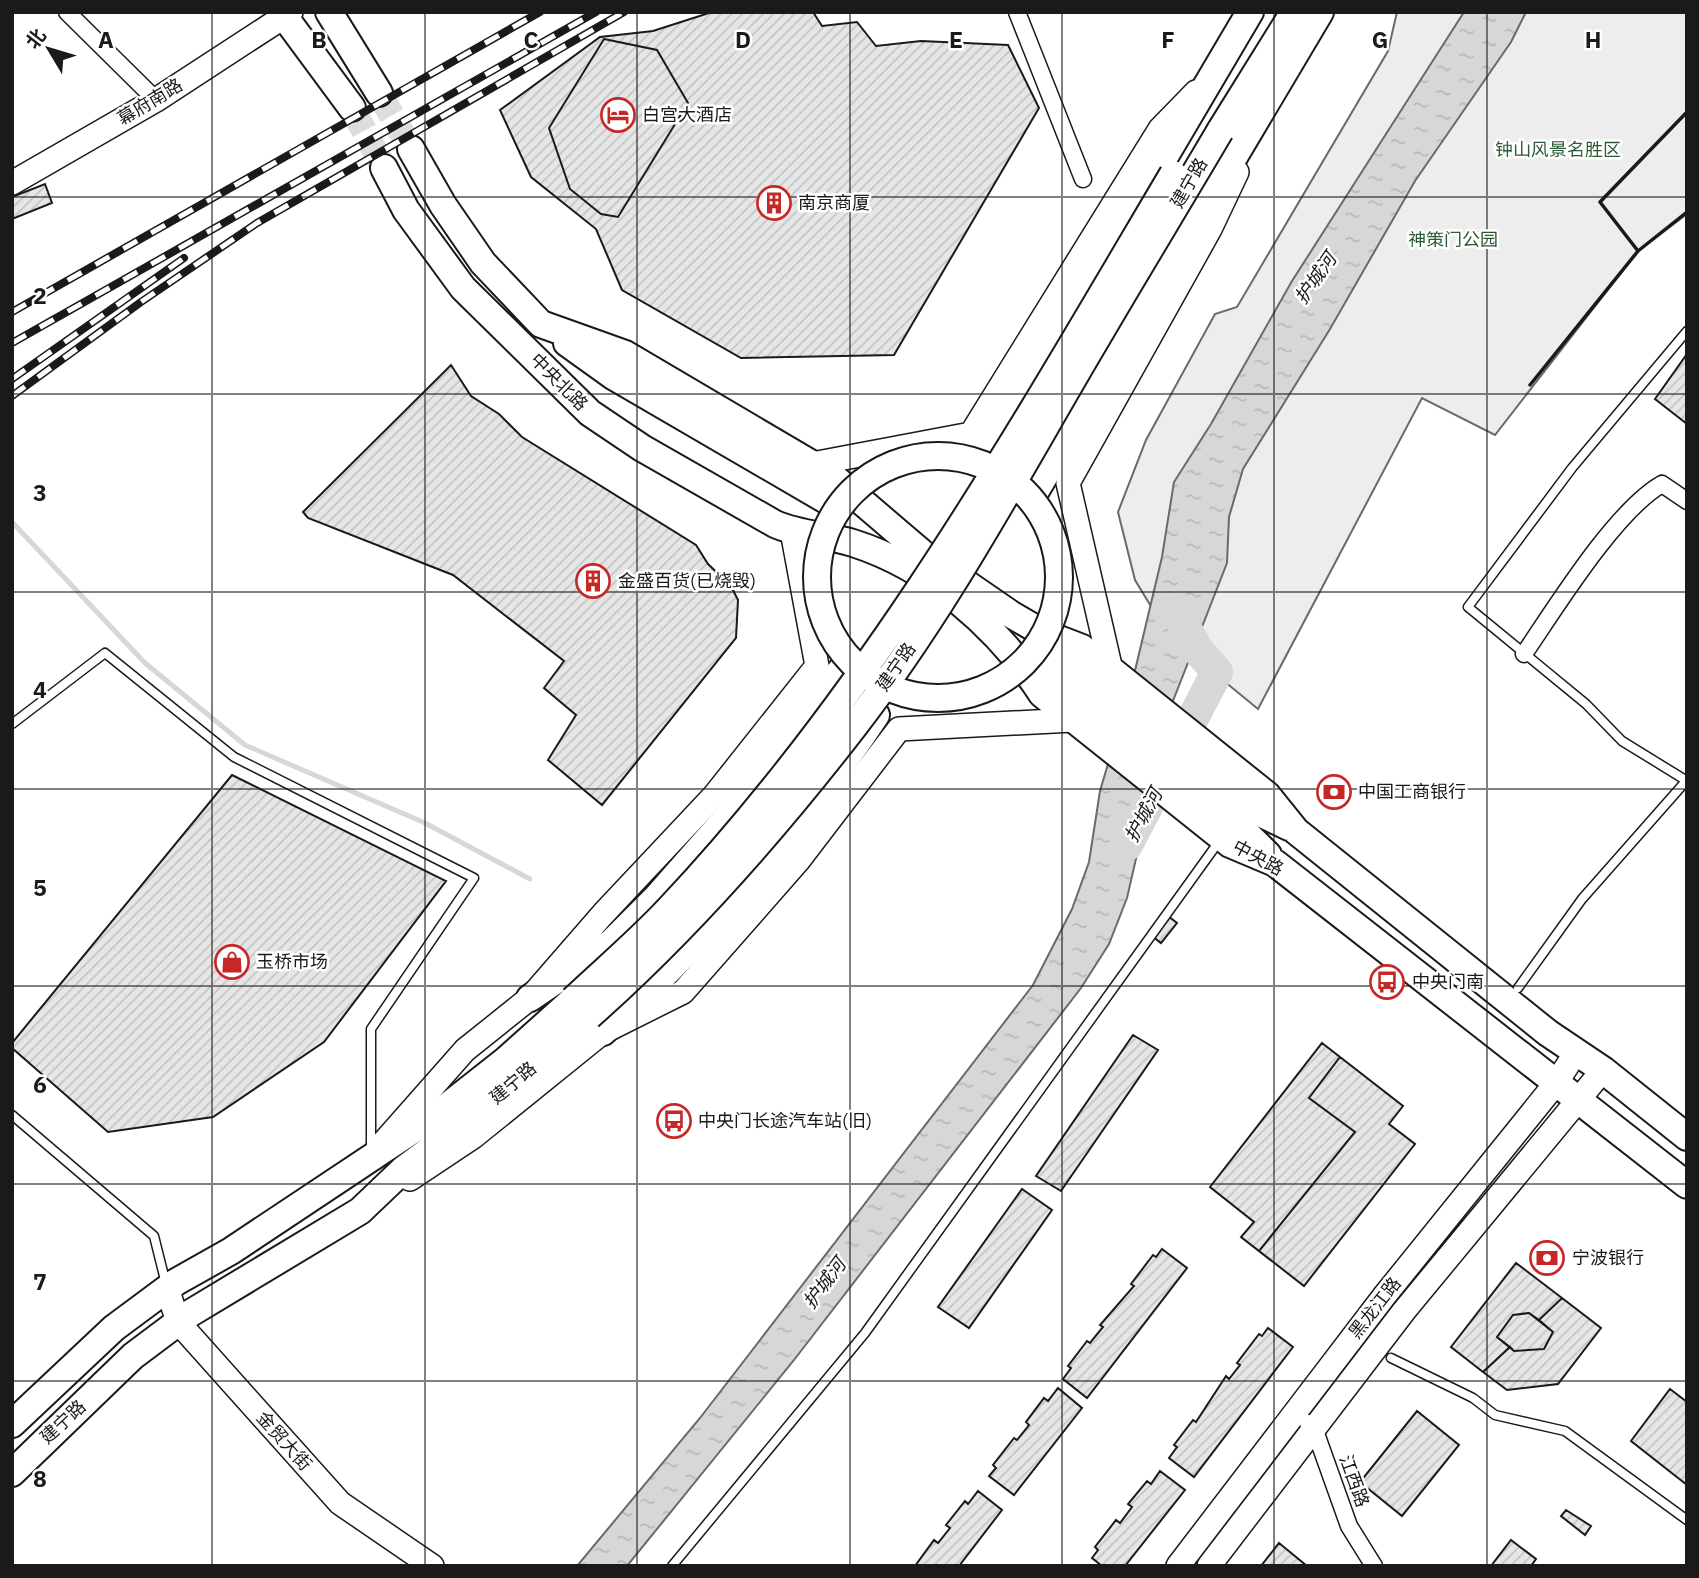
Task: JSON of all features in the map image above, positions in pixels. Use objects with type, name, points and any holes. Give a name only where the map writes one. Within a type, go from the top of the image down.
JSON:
[{"type":"main road","points":[[330,12],[379,93]]},
{"type":"main road","points":[[975,460],[1052,346],[1250,12]]},
{"type":"main road","name":"建宁路","points":[[12,1424],[114,1328],[167,1288],[231,1251],[440,1112],[506,1060],[588,1016],[668,910],[744,824],[832,714],[897,622],[1032,413],[1269,12]]},
{"type":"main road","name":"建宁路","points":[[12,1473],[133,1356],[178,1322],[360,1211],[404,1169],[465,1124],[648,964],[701,907],[852,729],[917,636],[1021,473],[1213,142],[1294,12]]},
{"type":"main road","points":[[1032,497],[1207,201],[1269,102],[1320,12]]},
{"type":"main road","name":"幕府南路","points":[[12,183],[156,100],[285,14]]},
{"type":"main road","points":[[285,14],[352,108]]},
{"type":"main road","points":[[812,464],[971,434],[1160,129],[1210,77]]},
{"type":"main road","points":[[1111,670],[1068,482],[1210,229],[1269,102]]},
{"type":"main road","name":"中央北路","points":[[411,149],[443,205],[483,263],[541,324],[625,354],[812,464]]},
{"type":"main road","name":"中央北路","points":[[384,168],[406,210],[463,288],[590,413],[726,498],[792,531]]},
{"type":"main road","points":[[541,324],[613,376],[838,507]]},
{"type":"main road","points":[[525,348],[597,400],[823,536]]},
{"type":"main road","points":[[937,454],[975,460],[1006,475],[1032,497],[1051,530],[1060,567],[1057,606],[1035,650],[1000,682],[966,696],[929,699],[893,691],[869,678],[849,661],[830,634],[819,602],[817,569],[823,536],[838,507],[865,479],[899,461],[937,454]]},
{"type":"main road","name":"中央路","points":[[812,464],[832,476],[922,553],[1012,615],[1043,633],[1082,648],[1111,670],[1148,701],[1206,785],[1222,838],[1275,863],[1687,1185]]},
{"type":"main road","points":[[530,998],[603,914],[714,796],[817,666],[792,531]]},
{"type":"main road","name":"中央路","points":[[792,531],[852,543],[902,563],[989,626],[1024,667],[1042,694],[1112,750],[1206,785]]},
{"type":"main road","points":[[1035,650],[1206,785],[1296,831],[1575,1054],[1603,1070],[1687,1137]]},
{"type":"main road","points":[[371,1157],[465,1050],[530,998],[612,942],[655,899],[729,815],[794,725],[849,661]]},
{"type":"main road","points":[[588,1016],[664,978],[831,783],[893,691]]},
{"type":"main road","points":[[588,1016],[683,992],[798,861],[899,729],[1073,720]]},
{"type":"main road","points":[[1206,785],[1275,863]]},
{"type":"main road","name":"黑龙江路","points":[[1178,1566],[1385,1295],[1556,1083],[1575,1054]]},
{"type":"main road","name":"黑龙江路","points":[[1209,1566],[1404,1311],[1603,1070]]},
{"type":"main road","name":"金贸大街","points":[[167,1288],[178,1322],[340,1503],[432,1566]]},
{"type":"street","points":[[67,12],[156,100]]},
{"type":"street","points":[[1017,12],[1083,179]]},
{"type":"street","points":[[1524,654],[1589,560],[1644,494],[1661,484],[1687,501]]},
{"type":"street","points":[[1294,1414],[1314,1428]]},
{"type":"street","name":"江西路","points":[[1314,1428],[1349,1526],[1374,1566]]},
{"type":"lane","points":[[1518,988],[1582,898],[1687,781],[1622,741],[1586,704],[1468,607],[1572,468],[1687,331]]},
{"type":"lane","points":[[12,723],[105,653],[234,757],[474,878],[371,1029],[371,1157]]},
{"type":"lane","points":[[672,1566],[864,1333],[1222,838]]},
{"type":"lane","points":[[12,1115],[154,1237],[167,1288]]},
{"type":"lane","points":[[1391,1358],[1474,1398],[1495,1415],[1565,1431],[1687,1520]]},
{"type":"shaded area","name":"神策门公园","points":[[1397,12],[1687,12],[1687,214],[1638,251],[1495,435],[1422,398],[1258,709],[1219,677],[1207,677],[1203,663],[1179,643],[1155,613],[1135,580],[1118,512],[1146,440],[1215,314],[1237,307],[1388,51]]},
{"type":"water","points":[[1464,12],[1526,12],[1511,42],[1415,181],[1330,329],[1243,469],[1229,517],[1227,563],[1171,706],[1127,898],[1109,944],[1081,988],[794,1360],[627,1566],[577,1566],[700,1418],[1033,985],[1072,909],[1089,862],[1100,791],[1133,679],[1162,557],[1174,482],[1211,424],[1292,281]]},
{"type":"building","name":"南京商厦","points":[[712,12],[813,12],[822,26],[857,22],[876,46],[921,41],[1008,45],[1039,108],[894,355],[741,358],[622,290],[596,229],[531,177],[500,110],[600,37],[653,31]]},
{"type":"building","name":"白宫大酒店","points":[[604,39],[657,50],[688,103],[618,217],[601,214],[570,189],[549,128]]},
{"type":"building","points":[[45,184],[52,203],[12,219],[12,197]]},
{"type":"building","points":[[1687,354],[1687,424],[1655,399]]},
{"type":"building","name":"金盛百货(已烧毁)","points":[[451,365],[471,396],[499,414],[522,437],[696,545],[708,564],[731,586],[738,600],[736,638],[602,805],[548,760],[576,715],[544,688],[564,661],[453,575],[308,518],[303,512]]},
{"type":"building","name":"玉桥市场","points":[[232,775],[446,881],[324,1042],[213,1117],[108,1132],[12,1048],[12,1043]]},
{"type":"building","points":[[1168,916],[1177,923],[1161,943],[1152,936]]},
{"type":"building","points":[[1133,1035],[1158,1050],[1061,1191],[1036,1176]]},
{"type":"building","points":[[1322,1043],[1403,1106],[1389,1124],[1415,1144],[1304,1286],[1241,1237],[1254,1222],[1210,1187]]},
{"type":"building","points":[[1340,1057],[1403,1106],[1389,1124],[1415,1144],[1304,1286],[1259,1251],[1355,1132],[1309,1098]]},
{"type":"building","points":[[1022,1189],[1052,1210],[969,1328],[938,1307]]},
{"type":"building","points":[[1162,1249],[1187,1268],[1087,1398],[1063,1379],[1071,1368],[1068,1366],[1087,1341],[1090,1343],[1103,1327],[1100,1325],[1134,1286],[1131,1284],[1153,1255],[1156,1257]]},
{"type":"building","points":[[1516,1263],[1562,1298],[1539,1320],[1529,1313],[1513,1315],[1497,1337],[1510,1347],[1483,1372],[1451,1347]]},
{"type":"building","points":[[1562,1298],[1601,1328],[1558,1384],[1507,1390],[1483,1372],[1510,1347],[1514,1351],[1544,1349],[1553,1332],[1539,1320]]},
{"type":"building","points":[[1529,1313],[1553,1332],[1544,1349],[1514,1351],[1497,1337],[1513,1315]]},
{"type":"building","points":[[1268,1328],[1293,1347],[1194,1477],[1169,1458],[1177,1447],[1174,1445],[1193,1420],[1196,1422],[1226,1376],[1229,1379],[1240,1365],[1237,1363],[1259,1334],[1262,1336]]},
{"type":"building","points":[[1058,1388],[1082,1408],[1014,1495],[989,1476],[996,1468],[993,1465],[1014,1438],[1017,1440],[1029,1425],[1026,1422],[1044,1398],[1048,1401]]},
{"type":"building","points":[[1670,1389],[1687,1402],[1687,1485],[1631,1441]]},
{"type":"building","points":[[1670,1389],[1687,1402],[1687,1485],[1631,1441]]},
{"type":"building","points":[[1417,1411],[1459,1445],[1402,1516],[1360,1482]]},
{"type":"building","points":[[1160,1471],[1185,1490],[1125,1566],[1102,1566],[1092,1558],[1098,1550],[1095,1547],[1116,1520],[1120,1523],[1132,1507],[1128,1504],[1147,1481],[1151,1484]]},
{"type":"building","points":[[978,1491],[1002,1510],[959,1566],[915,1566],[934,1540],[938,1543],[950,1528],[946,1525],[965,1501],[968,1504]]},
{"type":"building","points":[[1566,1510],[1591,1526],[1585,1535],[1561,1516]]},
{"type":"building","points":[[1511,1540],[1536,1559],[1531,1566],[1491,1566]]},
{"type":"building","points":[[1279,1543],[1307,1566],[1261,1566]]},
{"type":"waterway","points":[[12,522],[145,663],[245,745],[425,823],[530,879]]},
{"type":"waterway","name":"护城河","points":[[1127,845],[1217,672],[1197,649],[1174,607]]},
{"type":"tunnel","points":[[379,93],[411,149]]},
{"type":"tunnel","points":[[352,108],[384,168]]},
{"type":"railway","points":[[12,312],[540,12]]},
{"type":"railway","points":[[12,343],[596,12]]},
{"type":"railway","points":[[12,396],[141,302],[257,223],[624,12]]},
{"type":"railway","points":[[12,379],[184,258]]},
{"type":"wall","points":[[1638,251],[1600,202],[1687,112]]},
{"type":"wall","points":[[1530,385],[1638,251],[1687,212]]},
{"type":"place","name":"白宫大酒店","points":[[618,115]]},
{"type":"place","name":"南京商厦","points":[[774,203]]},
{"type":"place","name":"金盛百货(已烧毁)","points":[[593,581]]},
{"type":"place","name":"中国工商银行","points":[[1334,792]]},
{"type":"place","name":"玉桥市场","points":[[232,962]]},
{"type":"place","name":"中央门南","points":[[1387,982]]},
{"type":"place","name":"中央门长途汽车站(旧)","points":[[674,1121]]},
{"type":"place","name":"宁波银行","points":[[1547,1258]]},
{"type":"park label","name":"钟山风景名胜区","points":[[1558,150]]}]
